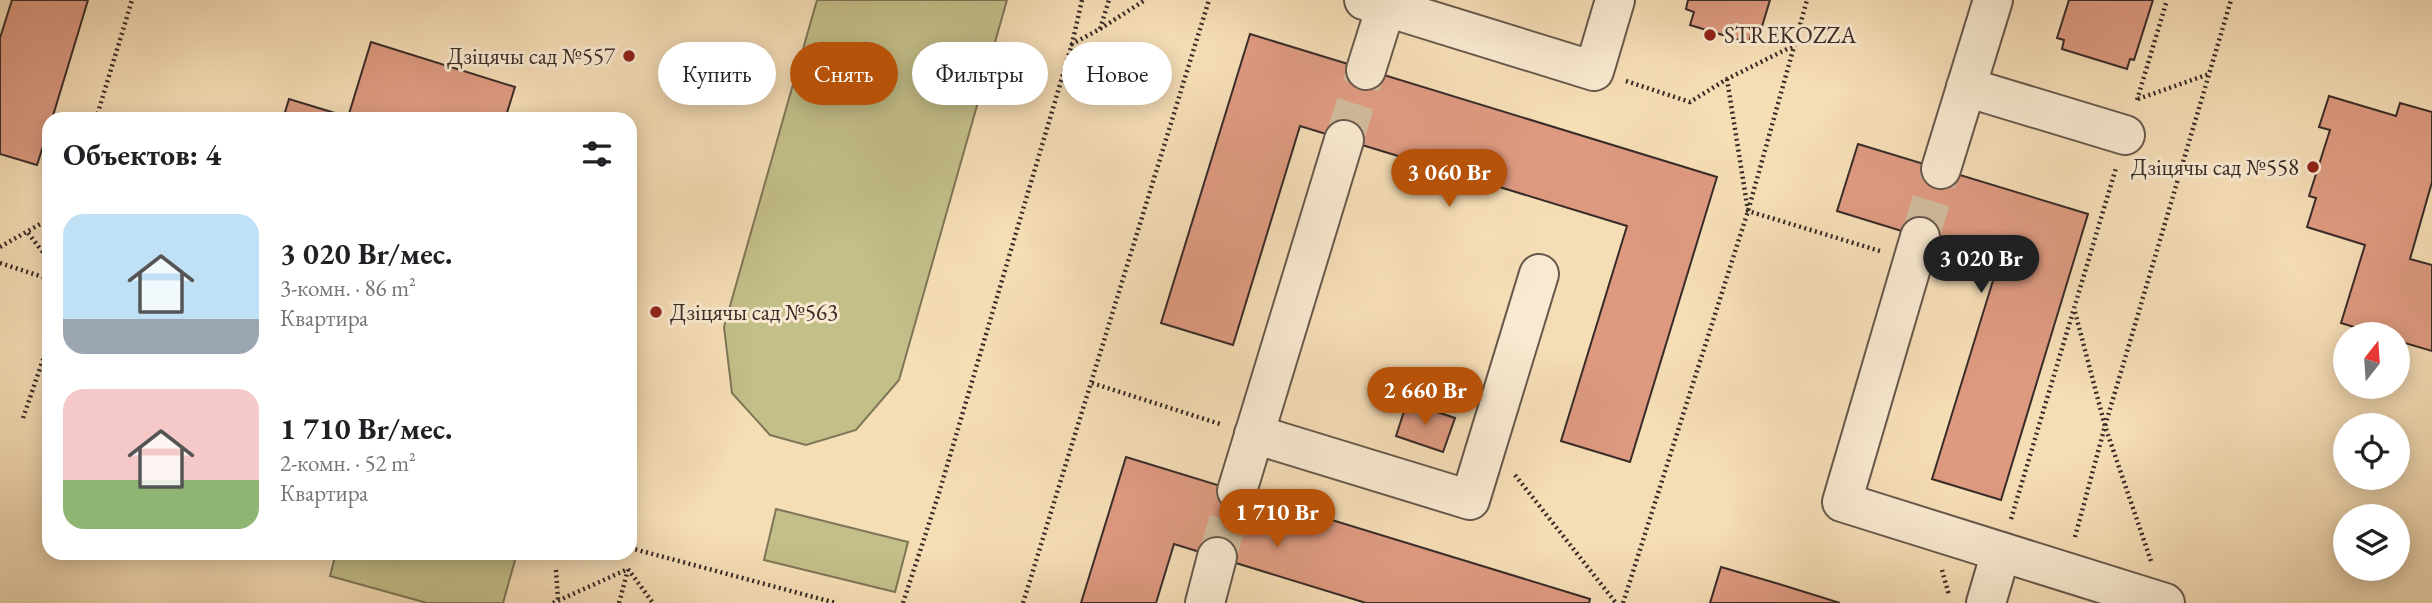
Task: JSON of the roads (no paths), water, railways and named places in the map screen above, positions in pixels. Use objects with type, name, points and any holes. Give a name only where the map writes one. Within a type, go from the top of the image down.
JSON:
[{"type":"lane","points":[[1366,70],[1379,3],[1594,71],[1615,0]]},
{"type":"lane","points":[[1941,169],[1993,0]]},
{"type":"lane","points":[[1966,87],[2125,135]]},
{"type":"lane","points":[[1237,491],[1344,139]]},
{"type":"lane","points":[[1916,249],[1842,502],[2165,603]]},
{"type":"lane","points":[[1255,434],[1470,500],[1539,274]]},
{"type":"lane","points":[[1986,603],[2001,552]]},
{"type":"lane","points":[[1207,603],[1217,557]]},
{"type":"tunnel","points":[[1344,140],[1366,70]]},
{"type":"tunnel","points":[[1920,237],[1941,169]]},
{"type":"tunnel","points":[[1217,557],[1237,491]]},
{"type":"place","name":"STREKOZZA","points":[[1710,35]]},
{"type":"place","name":"Дзіцячы сад №557","points":[[629,56]]},
{"type":"place","name":"Дзіцячы сад №558","points":[[2313,167]]},
{"type":"place","name":"Дзіцячы сад №563","points":[[656,312]]}]
